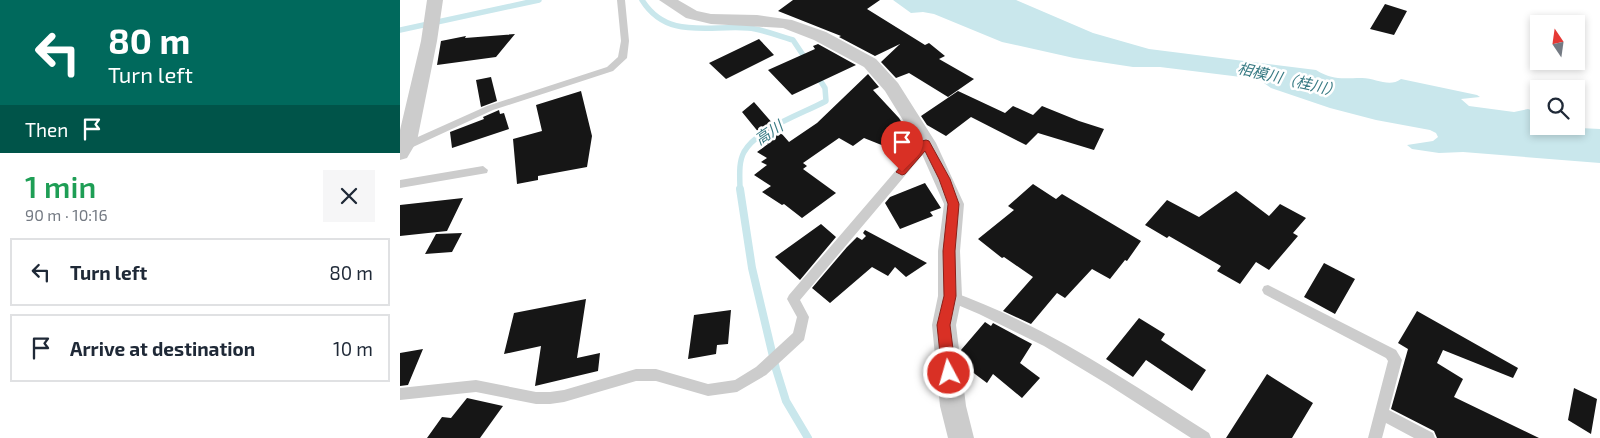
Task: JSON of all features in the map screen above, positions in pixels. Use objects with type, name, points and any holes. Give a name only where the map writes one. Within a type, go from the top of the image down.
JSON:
[{"type":"street","points":[[401,150],[407,141],[430,42],[435,0]]},
{"type":"street","points":[[667,0],[692,15],[712,19],[786,23],[843,46],[870,63],[892,87],[926,143],[954,204],[949,251],[950,296],[944,325],[953,406],[961,438]]},
{"type":"lane","points":[[401,150],[490,108],[610,69],[622,58],[625,41],[622,0]]},
{"type":"lane","points":[[400,394],[476,386],[536,398],[550,398],[564,396],[636,374],[656,375],[708,390],[737,386],[761,371],[800,336],[802,317],[793,298],[926,143]]},
{"type":"lane","points":[[400,184],[483,170]]},
{"type":"lane","points":[[1268,290],[1392,354],[1395,360],[1374,438]]},
{"type":"lane","points":[[950,296],[1001,318],[1100,371],[1204,438]]},
{"type":"lane","points":[[1380,413],[1428,438]]},
{"type":"water","name":"相模川（桂川）","points":[[893,0],[1016,0],[1093,33],[1149,49],[1316,70],[1328,76],[1339,78],[1367,78],[1387,83],[1396,82],[1401,79],[1477,95],[1480,97],[1461,99],[1469,106],[1514,112],[1530,110],[1530,135],[1585,135],[1585,128],[1600,129],[1600,163],[1463,152],[1439,153],[1412,149],[1407,145],[1433,141],[1438,137],[1436,133],[1430,130],[1376,120],[1330,108],[1271,88],[1261,81],[1249,78],[1160,67],[1133,67],[1074,58],[1002,42],[934,14],[923,12],[911,13]]},
{"type":"building","points":[[793,0],[880,0],[867,9],[925,45],[929,43],[945,56],[939,59],[974,79],[948,97],[909,73],[896,78],[881,62],[900,44],[875,56],[839,37],[841,36],[778,11]]},
{"type":"building","points":[[1385,4],[1407,11],[1394,35],[1370,29]]},
{"type":"building","points":[[515,34],[496,57],[437,65],[441,41],[466,36],[465,38]]},
{"type":"building","points":[[759,39],[774,55],[726,79],[709,63]]},
{"type":"building","points":[[818,44],[856,65],[792,95],[768,70],[815,49],[813,46]]},
{"type":"building","points":[[868,74],[879,87],[873,90],[899,118],[914,142],[904,154],[864,138],[853,146],[839,138],[803,163],[807,166],[803,169],[836,193],[802,218],[784,204],[782,205],[762,192],[771,186],[754,175],[767,165],[761,162],[767,158],[757,152],[768,144],[742,112],[754,102],[789,142],[817,123]]},
{"type":"building","points":[[491,77],[497,101],[481,107],[476,80]]},
{"type":"building","points":[[581,91],[592,136],[587,167],[538,176],[538,180],[517,184],[513,139],[542,131],[536,105]]},
{"type":"building","points":[[958,91],[1005,113],[1013,106],[1033,115],[1042,106],[1104,129],[1094,150],[1038,133],[1026,145],[971,117],[946,136],[927,125],[921,116]]},
{"type":"building","points":[[499,110],[500,114],[504,113],[509,129],[452,148],[450,132],[484,119],[483,117]]},
{"type":"building","points":[[925,183],[941,208],[930,212],[933,216],[900,229],[885,203],[890,197]]},
{"type":"building","points":[[1033,184],[1056,199],[1062,194],[1141,241],[1127,261],[1125,260],[1110,279],[1092,269],[1065,298],[1057,293],[1031,324],[1003,311],[1033,277],[1004,257],[1002,258],[978,239],[1014,210],[1008,206]]},
{"type":"building","points":[[1236,191],[1269,216],[1280,204],[1306,218],[1293,233],[1298,236],[1269,270],[1256,262],[1240,284],[1217,271],[1221,266],[1169,236],[1167,238],[1145,225],[1167,200],[1199,217]]},
{"type":"building","points":[[463,198],[447,231],[400,236],[400,205]]},
{"type":"building","points":[[821,224],[836,237],[800,280],[775,257]]},
{"type":"building","points":[[865,230],[927,263],[906,277],[895,267],[888,276],[872,267],[830,303],[812,288],[857,237],[862,240],[866,236],[863,233]]},
{"type":"building","points":[[462,233],[452,252],[425,254],[436,234]]},
{"type":"building","points":[[1324,263],[1355,279],[1335,314],[1304,297]]},
{"type":"building","points":[[586,299],[577,358],[600,353],[598,371],[535,386],[541,346],[504,354],[514,313]]},
{"type":"building","points":[[731,310],[728,344],[717,345],[716,354],[688,359],[694,315]]},
{"type":"building","points":[[1417,311],[1518,368],[1513,378],[1443,350],[1437,363],[1463,379],[1454,397],[1539,438],[1437,438],[1434,431],[1391,409],[1408,349],[1398,343]]},
{"type":"building","points":[[1139,318],[1165,334],[1161,340],[1206,370],[1192,391],[1146,360],[1133,377],[1106,359]]},
{"type":"building","points":[[985,322],[991,326],[993,323],[1032,344],[1020,363],[1040,378],[1022,398],[993,374],[987,383],[963,365],[961,350]]},
{"type":"building","points":[[423,349],[408,385],[400,386],[400,353]]},
{"type":"building","points":[[1267,374],[1313,403],[1292,438],[1226,438]]},
{"type":"building","points":[[1574,388],[1597,399],[1591,434],[1568,420]]},
{"type":"building","points":[[467,398],[503,406],[480,438],[427,438],[442,417],[451,418]]},
{"type":"waterway","points":[[400,30],[539,0]]},
{"type":"waterway","name":"高川","points":[[642,0],[652,13],[663,21],[676,26],[754,29],[793,40],[807,61]]},
{"type":"waterway","name":"高川","points":[[740,189],[741,161],[744,152],[751,143],[781,122],[826,101],[825,88],[816,74]]},
{"type":"waterway","name":"高川","points":[[740,189],[752,268],[776,369],[786,401],[808,438]]},
{"type":"route","points":[[902,172],[926,143],[954,204],[949,251],[950,296],[944,325],[949,373]]}]
